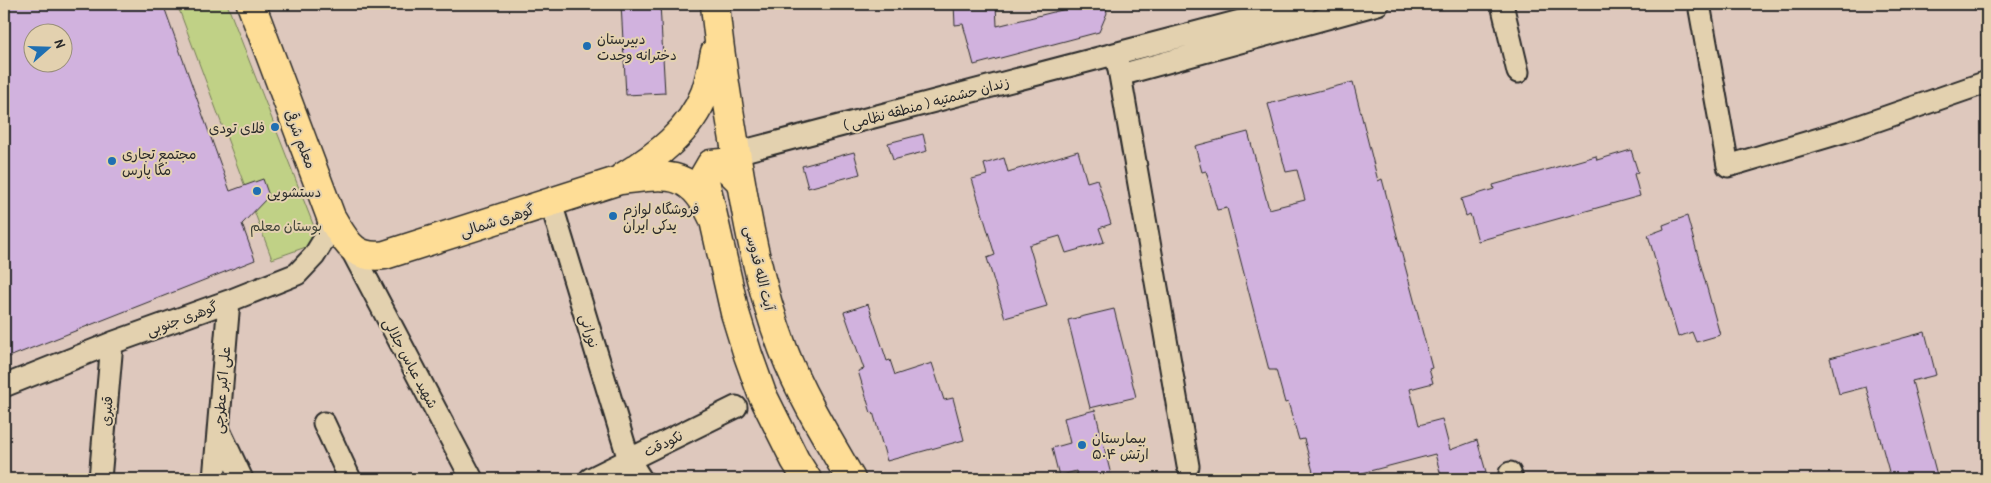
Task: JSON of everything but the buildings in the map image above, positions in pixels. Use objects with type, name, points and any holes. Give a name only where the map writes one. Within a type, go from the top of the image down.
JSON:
[{"type":"main road","name":"معلم شرقی","points":[[251,4],[332,217],[362,252]]},
{"type":"main road","name":"آیت الله قدوسی","points":[[715,4],[718,40],[736,153],[766,300],[783,350],[826,437],[851,479]]},
{"type":"main road","name":"آیت الله قدوسی","points":[[620,180],[659,153],[683,129],[704,94],[718,40]]},
{"type":"main road","points":[[741,182],[722,163],[711,164],[704,176],[735,313],[748,356],[762,394],[807,479]]},
{"type":"main road","points":[[620,180],[652,176],[675,177],[692,186],[700,194],[714,220]]},
{"type":"main road","name":"گوهری شمالی","points":[[362,252],[385,255],[620,180]]},
{"type":"street","name":"زندان حشمتیه ( منطقه نظامی )","points":[[736,153],[1305,4]]},
{"type":"street","points":[[1120,75],[1378,4]]},
{"type":"street","points":[[1502,4],[1518,72]]},
{"type":"street","points":[[1699,4],[1728,166],[1846,131],[1987,82]]},
{"type":"street","points":[[1116,53],[1188,466]]},
{"type":"street","name":"نورانی","points":[[551,202],[629,460],[641,479]]},
{"type":"street","name":"گوهری جنوبی","points":[[4,386],[112,343],[229,301],[297,274],[314,256],[325,238],[332,217]]},
{"type":"street","name":"شهید عباس جلالی","points":[[362,252],[472,479]]},
{"type":"street","name":"علی اکبر عطرچی","points":[[214,479],[229,301]]},
{"type":"street","name":"قنبری","points":[[100,479],[112,343]]},
{"type":"street","name":"نکودقت","points":[[590,479],[736,407]]},
{"type":"street","points":[[324,423],[350,479]]},
{"type":"street","points":[[218,429],[242,479]]},
{"type":"green space","name":"بوستان معلم","points":[[177,4],[227,4],[320,242],[272,259]]},
{"type":"place","name":"دبیرستان دخترانه وحدت","points":[[587,46]]},
{"type":"place","name":"فلای تودی","points":[[275,127]]},
{"type":"place","name":"مجتمع تجاری مگا پارس","points":[[112,161]]},
{"type":"place","name":"دستشویی","points":[[257,191]]},
{"type":"place","name":"فروشگاه لوازم یدکی ایران","points":[[613,216]]},
{"type":"place","name":"بیمارستان ۵۰۴ ارتش","points":[[1082,445]]}]
